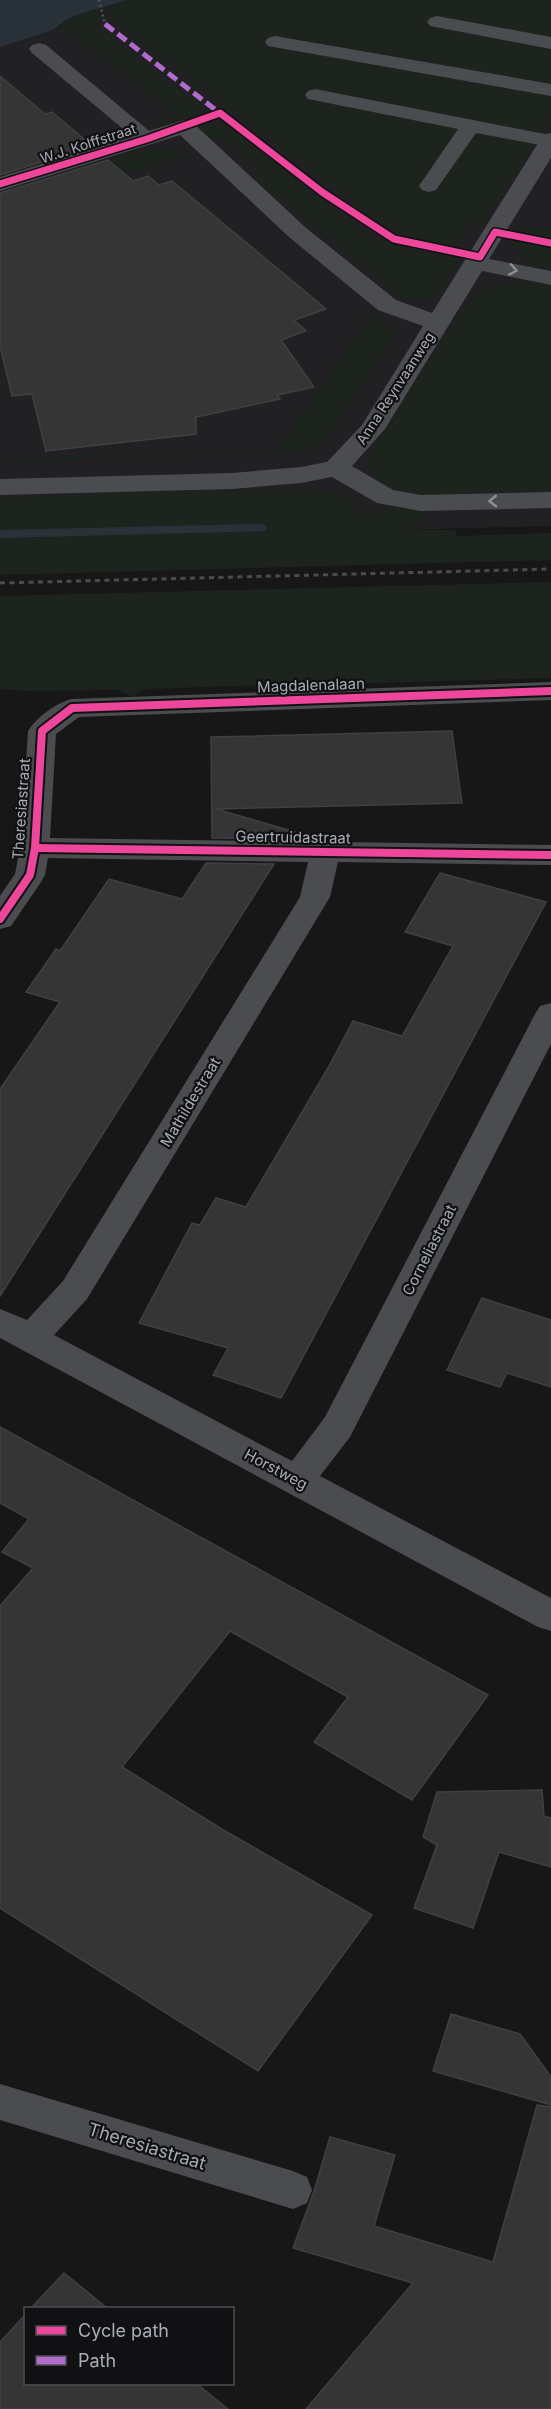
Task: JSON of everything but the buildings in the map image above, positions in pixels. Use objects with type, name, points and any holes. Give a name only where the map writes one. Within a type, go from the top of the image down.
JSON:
[{"type":"street","name":"W.J. Kolffstraat","points":[[0,184],[184,127],[297,232],[387,305],[437,323]]},
{"type":"street","name":"Anna Reynvaanweg","points":[[336,468],[372,429],[551,140]]},
{"type":"street","points":[[476,263],[551,278]]},
{"type":"street","points":[[0,487],[232,481],[301,475],[336,468],[386,497],[421,503],[551,500]]},
{"type":"street","name":"Magdalenalaan","points":[[72,708],[551,691]]},
{"type":"street","name":"Theresiastraat","points":[[0,919],[30,875],[35,848],[42,731],[72,708]]},
{"type":"street","name":"Geertruidastraat","points":[[35,848],[551,855]]},
{"type":"street","name":"Mathildestraat","points":[[31,1338],[75,1290],[315,897],[325,853]]},
{"type":"street","name":"Corneliastraat","points":[[297,1480],[338,1427],[551,1014]]},
{"type":"street","name":"Horstweg","points":[[0,1322],[551,1616]]},
{"type":"lane","points":[[437,22],[551,43]]},
{"type":"lane","points":[[275,42],[551,90]]},
{"type":"lane","points":[[39,49],[147,139]]},
{"type":"lane","points":[[315,95],[551,140]]},
{"type":"lane","points":[[429,186],[470,126]]},
{"type":"lane","name":"Theresiastraat","points":[[0,2102],[293,2190]]},
{"type":"path","points":[[99,0],[105,24]]},
{"type":"shaded area","points":[[0,0],[551,0],[551,526],[327,532],[0,504]]},
{"type":"shaded area","points":[[0,0],[127,0],[79,14],[64,21],[53,30],[0,47]]},
{"type":"shaded area","points":[[127,0],[551,0],[551,116],[483,223],[470,221],[454,244],[427,241],[378,220],[115,22],[112,23],[107,6]]},
{"type":"shaded area","points":[[96,10],[100,24],[95,25],[200,106],[198,114],[157,128],[154,124],[179,115],[65,29],[53,30],[64,21]]},
{"type":"shaded area","points":[[211,124],[227,126],[369,234],[393,245],[459,259],[444,284],[432,296],[425,299],[404,300],[259,182],[260,170],[227,141],[208,138],[196,128]]},
{"type":"shaded area","points":[[153,146],[176,148],[188,155],[13,213],[0,194],[41,183]]},
{"type":"shaded area","points":[[519,228],[551,228],[551,270],[535,268],[511,245]]},
{"type":"shaded area","points":[[512,281],[551,285],[551,492],[443,495],[403,492],[386,486],[375,476],[371,462],[377,442],[471,298],[480,290]]},
{"type":"shaded area","points":[[372,311],[397,333],[336,426],[321,441],[302,451],[274,453],[279,449]]},
{"type":"shaded area","points":[[274,453],[0,461],[0,459],[30,457]]},
{"type":"shaded area","points":[[321,490],[357,500],[352,506],[360,509],[358,512],[378,516],[386,506],[412,510],[434,509],[406,530],[456,530],[457,536],[551,533],[551,560],[0,575],[0,497]]},
{"type":"shaded area","points":[[551,582],[551,678],[336,684],[321,692],[301,684],[144,689],[132,697],[118,690],[0,689],[0,596]]},
{"type":"waterway","points":[[0,534],[260,528]]},
{"type":"railway","points":[[0,583],[551,569]]},
{"type":"marked path","points":[[105,24],[222,115]]},
{"type":"cycle path","points":[[0,184],[147,139],[220,113],[322,192],[394,239],[480,257],[495,232],[551,243]]},
{"type":"cycle path","points":[[0,919],[30,875],[35,848],[42,731],[72,708],[551,691]]},
{"type":"cycle path","points":[[35,848],[551,855]]}]
